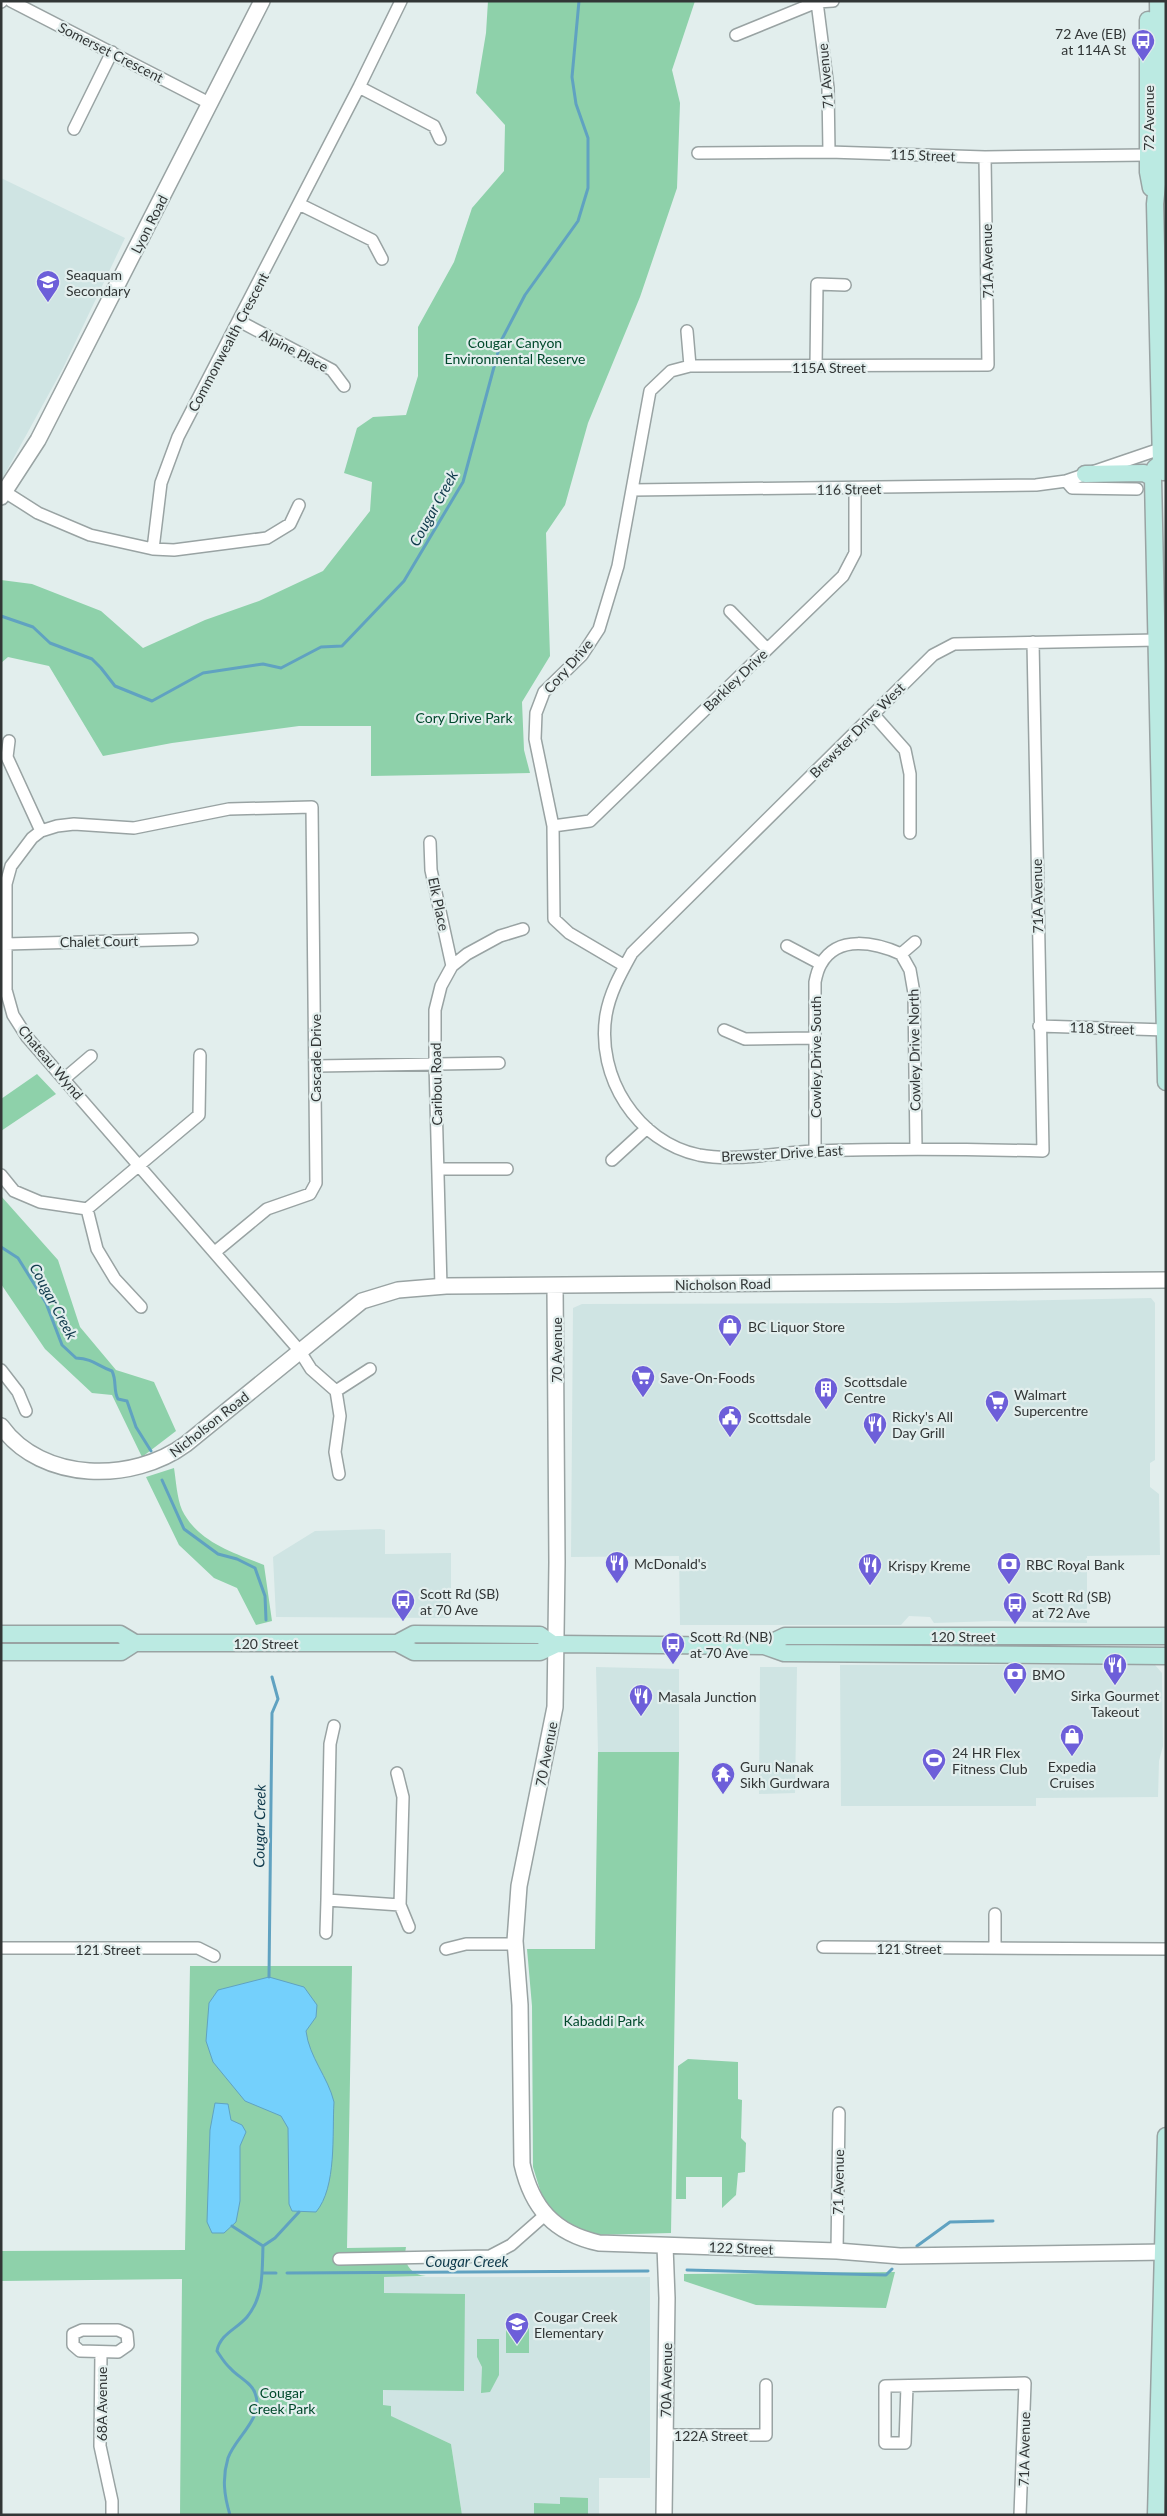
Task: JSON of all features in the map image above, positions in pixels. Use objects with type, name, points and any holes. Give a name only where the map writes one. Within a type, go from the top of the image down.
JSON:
[{"type":"main road","name":"72 Avenue","points":[[1148,1],[1148,172],[1155,204]]},
{"type":"main road","name":"72 Avenue","points":[[1158,1],[1163,106],[1155,204],[1163,415],[1162,453],[1166,524]]},
{"type":"main road","name":"72 Avenue","points":[[1162,453],[1155,468],[1153,478],[1166,1082]]},
{"type":"main road","points":[[1085,474],[1144,473],[1153,478]]},
{"type":"main road","name":"120 Street","points":[[1,1634],[120,1634],[135,1643],[397,1643],[414,1652],[540,1652],[554,1644],[764,1646],[784,1654],[1166,1656]]},
{"type":"main road","name":"120 Street","points":[[764,1646],[785,1636],[1166,1636]]},
{"type":"main road","name":"120 Street","points":[[1,1652],[121,1652],[135,1643]]},
{"type":"main road","points":[[1156,2515],[1162,2422],[1166,2136]]},
{"type":"street","name":"Somerset Crescent","points":[[11,1],[211,104]]},
{"type":"street","name":"Lyon Road","points":[[3,495],[38,440],[262,1]]},
{"type":"street","name":"Commonwealth Crescent","points":[[152,549],[160,483],[174,446],[359,87],[401,1]]},
{"type":"street","points":[[736,35],[817,2],[833,1]]},
{"type":"street","name":"71 Avenue","points":[[817,2],[828,88],[828,152]]},
{"type":"street","points":[[74,129],[112,52]]},
{"type":"street","points":[[1147,83],[1163,106]]},
{"type":"street","points":[[359,87],[434,126],[440,139]]},
{"type":"street","name":"115 Street","points":[[698,153],[828,152],[985,157],[1148,155]]},
{"type":"street","name":"71A Avenue","points":[[985,157],[988,366]]},
{"type":"street","points":[[299,204],[372,240],[382,259]]},
{"type":"street","points":[[816,367],[817,284],[845,285]]},
{"type":"street","name":"Alpine Place","points":[[239,321],[332,370],[344,386]]},
{"type":"street","points":[[687,331],[690,366]]},
{"type":"street","name":"115A Street","points":[[671,371],[690,366],[988,366]]},
{"type":"street","name":"Cory Drive","points":[[625,966],[569,933],[554,919],[552,826],[535,739],[536,713],[544,692],[582,655],[599,629],[618,566],[650,391],[671,371]]},
{"type":"street","name":"116 Street","points":[[632,490],[855,489],[1036,485],[1066,481],[1162,453]]},
{"type":"street","name":"116 Street","points":[[1066,481],[1072,488],[1137,489]]},
{"type":"street","name":"Barkley Drive","points":[[552,826],[590,821],[843,576],[855,554],[855,489]]},
{"type":"street","points":[[3,495],[38,513],[90,535],[152,549],[174,550],[267,538],[290,524],[299,505]]},
{"type":"street","points":[[730,611],[767,649]]},
{"type":"street","name":"Brewster Drive West","points":[[625,966],[632,953],[933,655],[954,644],[1157,640]]},
{"type":"street","name":"71A Avenue","points":[[1033,642],[1039,1026],[1043,1151]]},
{"type":"street","points":[[873,714],[905,750],[910,774],[910,833]]},
{"type":"street","points":[[9,741],[7,758],[41,831]]},
{"type":"street","name":"Cascade Drive","points":[[41,831],[74,824],[143,827],[229,808],[312,807],[316,1183],[310,1194],[267,1209],[215,1252]]},
{"type":"street","name":"Chateau Wynd","points":[[41,831],[32,838],[11,866],[6,884],[6,990],[13,1015],[27,1037],[299,1350]]},
{"type":"street","name":"Elk Place","points":[[430,842],[431,870],[452,966]]},
{"type":"street","name":"Caribou Road","points":[[441,1287],[434,1064],[435,1010],[440,986],[452,966],[467,954],[500,936],[523,928]]},
{"type":"street","name":"Chalet Court","points":[[6,944],[192,939]]},
{"type":"street","points":[[787,946],[821,964],[830,953],[846,945],[867,943],[901,954],[915,942]]},
{"type":"street","name":"Cowley Drive North","points":[[901,954],[910,970],[914,993],[916,1149]]},
{"type":"street","name":"Cowley Drive South","points":[[815,1151],[814,982],[821,964]]},
{"type":"street","name":"Brewster Drive East","points":[[625,966],[614,986],[606,1016],[605,1043],[608,1068],[617,1091],[647,1128],[683,1150],[717,1157],[815,1151],[916,1149],[1043,1151]]},
{"type":"street","name":"118 Street","points":[[1039,1026],[1165,1030]]},
{"type":"street","points":[[724,1030],[745,1039],[814,1038]]},
{"type":"street","points":[[1,1176],[14,1191],[40,1202],[87,1208],[199,1115],[200,1055]]},
{"type":"street","points":[[64,1079],[91,1056]]},
{"type":"street","points":[[316,1066],[500,1063]]},
{"type":"street","points":[[612,1160],[647,1128]]},
{"type":"street","points":[[438,1169],[507,1169]]},
{"type":"street","points":[[87,1208],[97,1249],[116,1279],[141,1307]]},
{"type":"street","name":"Nicholson Road","points":[[1,1426],[8,1435],[34,1457],[66,1467],[90,1472],[113,1472],[141,1466],[175,1452],[362,1301],[398,1290],[441,1287],[1166,1280]]},
{"type":"street","name":"70 Avenue","points":[[544,2215],[527,2184],[522,2164],[520,2005],[515,1944],[519,1886],[555,1707],[555,1286]]},
{"type":"street","points":[[299,1350],[311,1369],[336,1391],[340,1416],[335,1452],[339,1474]]},
{"type":"street","points":[[336,1391],[370,1369]]},
{"type":"street","points":[[1,1370],[18,1392],[26,1411]]},
{"type":"street","points":[[326,1933],[330,1744],[334,1726]]},
{"type":"street","points":[[397,1773],[403,1797],[400,1905],[409,1926]]},
{"type":"street","points":[[327,1900],[400,1905]]},
{"type":"street","points":[[995,1914],[995,1948]]},
{"type":"street","points":[[446,1949],[466,1944],[515,1944]]},
{"type":"street","name":"121 Street","points":[[822,1947],[1166,1949]]},
{"type":"street","name":"121 Street","points":[[1,1948],[198,1948],[214,1956]]},
{"type":"street","name":"71 Avenue","points":[[837,2251],[839,2113]]},
{"type":"street","points":[[339,2259],[490,2256],[512,2245],[544,2215]]},
{"type":"street","name":"122 Street","points":[[544,2215],[558,2227],[581,2239],[599,2243],[837,2251],[915,2256],[1164,2252]]},
{"type":"street","name":"70A Avenue","points":[[664,2515],[667,2298],[665,2246]]},
{"type":"street","name":"68A Avenue","points":[[101,2352],[100,2446],[112,2501],[112,2515]]},
{"type":"street","name":"71A Avenue","points":[[907,2386],[1025,2383],[1020,2515]]},
{"type":"street","name":"122A Street","points":[[665,2435],[766,2435],[766,2385]]},
{"type":"street","points":[[885,2386],[907,2386],[905,2443],[885,2443],[885,2386]]},
{"type":"shaded area","name":"Seaquam Secondary","points":[[1,178],[125,238],[63,368],[1,481]]},
{"type":"shaded area","name":"Scottsdale Centre","points":[[1151,1298],[1155,1303],[1155,1460],[1150,1463],[1150,1487],[1159,1494],[1160,1555],[1087,1556],[1087,1623],[994,1621],[934,1623],[930,1617],[909,1616],[901,1625],[680,1625],[679,1556],[571,1557],[573,1308],[582,1304],[895,1303]]},
{"type":"shaded area","points":[[385,1530],[385,1554],[451,1553],[451,1618],[276,1617],[273,1557],[315,1531]]},
{"type":"shaded area","points":[[840,1665],[1155,1665],[1162,1673],[1163,1746],[1159,1761],[1158,1797],[1036,1798],[1036,1806],[841,1806]]},
{"type":"shaded area","points":[[596,1667],[679,1669],[679,1752],[598,1752]]},
{"type":"shaded area","points":[[760,1667],[797,1667],[795,1793],[759,1794]]},
{"type":"shaded area","name":"Cougar Creek Elementary","points":[[384,2277],[650,2277],[650,2478],[599,2478],[599,2515],[462,2515],[451,2444],[383,2413]]},
{"type":"green space","name":"Cougar Canyon Environmental Reserve","points":[[488,1],[695,1],[672,70],[680,103],[677,188],[640,297],[588,423],[565,505],[546,533],[550,656],[522,702],[524,750],[530,773],[371,776],[371,726],[299,726],[172,743],[103,756],[49,666],[8,657],[1,663],[1,580],[32,584],[101,611],[143,648],[205,620],[259,601],[323,571],[370,511],[372,482],[344,473],[357,428],[373,417],[406,415],[418,376],[418,327],[454,262],[472,208],[504,171],[505,125],[476,93],[486,33]]},
{"type":"green space","points":[[37,1074],[56,1094],[1,1131],[1,1099]]},
{"type":"green space","points":[[1,1196],[58,1260],[80,1327],[116,1370],[154,1382],[176,1431],[142,1457],[112,1395],[92,1393],[45,1349],[1,1284]]},
{"type":"green space","points":[[174,1468],[182,1510],[197,1530],[217,1545],[264,1565],[272,1621],[256,1625],[237,1588],[214,1578],[179,1545],[146,1477]]},
{"type":"green space","name":"Kabaddi Park","points":[[598,1752],[679,1752],[671,2233],[595,2235],[575,2230],[555,2216],[544,2203],[533,2167],[532,2006],[527,1949],[595,1949]]},
{"type":"green space","name":"Cougar Creek Park","points":[[190,1966],[352,1966],[347,2248],[406,2247],[405,2258],[408,2267],[415,2273],[426,2276],[384,2277],[384,2293],[465,2294],[464,2391],[383,2390],[383,2405],[391,2406],[391,2416],[451,2444],[462,2515],[180,2515],[182,2279],[1,2281],[1,2251],[185,2250]]},
{"type":"green space","points":[[688,2059],[738,2062],[738,2099],[742,2100],[741,2138],[746,2143],[745,2172],[738,2173],[736,2195],[722,2208],[722,2177],[686,2177],[686,2199],[676,2199],[678,2066]]},
{"type":"green space","points":[[895,2272],[886,2308],[756,2305],[684,2281],[684,2274]]},
{"type":"green space","points":[[506,2322],[529,2322],[529,2353],[506,2353]]},
{"type":"green space","points":[[477,2339],[499,2339],[499,2375],[490,2392],[481,2393],[482,2367],[477,2357]]},
{"type":"green space","points":[[560,2497],[588,2498],[588,2515],[534,2515],[534,2503],[560,2504]]},
{"type":"water","points":[[269,1977],[304,1987],[317,2005],[316,2017],[306,2031],[311,2050],[328,2084],[334,2102],[330,2175],[323,2201],[316,2212],[292,2211],[289,2204],[288,2128],[281,2116],[245,2101],[213,2062],[206,2041],[209,2003],[218,1990]]},
{"type":"water","points":[[215,2103],[228,2104],[231,2120],[242,2125],[246,2132],[240,2146],[240,2201],[236,2222],[224,2233],[212,2233],[207,2222],[210,2130]]},
{"type":"waterway","name":"Cougar Creek","points":[[1,616],[33,627],[50,643],[92,659],[115,686],[152,701],[203,673],[263,664],[281,668],[321,647],[342,646],[404,581],[463,482],[501,341],[525,295],[578,221],[588,188],[588,138],[576,104],[572,77],[579,1]]},
{"type":"waterway","name":"Cougar Creek","points":[[1,1247],[18,1258],[46,1303],[62,1345],[76,1358],[91,1361],[112,1371],[118,1399],[127,1401],[136,1427],[151,1451]]},
{"type":"waterway","name":"Cougar Creek","points":[[162,1480],[184,1529],[218,1554],[237,1559],[255,1568],[265,1596],[266,1620]]},
{"type":"waterway","name":"Cougar Creek","points":[[269,1977],[272,1713],[278,1699],[272,1677]]},
{"type":"waterway","name":"Cougar Creek","points":[[263,2246],[275,2238],[299,2212]]},
{"type":"waterway","name":"Cougar Creek","points":[[917,2246],[950,2222],[993,2221]]},
{"type":"waterway","name":"Cougar Creek","points":[[230,2515],[224,2486],[226,2465],[232,2450],[253,2419],[257,2402],[251,2386],[229,2367],[217,2351],[225,2336],[247,2317],[257,2301],[262,2274],[263,2246],[232,2226]]},
{"type":"waterway","name":"Cougar Creek","points":[[687,2270],[886,2275],[892,2269]]},
{"type":"waterway","name":"Cougar Creek","points":[[287,2273],[648,2271]]},
{"type":"waterway","name":"Cougar Creek","points":[[262,2273],[276,2273]]},
{"type":"place","name":"72 Ave (EB) at 114A St","points":[[1143,62]]},
{"type":"place","name":"Seaquam Secondary","points":[[48,303]]},
{"type":"place","name":"BC Liquor Store","points":[[730,1347]]},
{"type":"place","name":"Save-On-Foods","points":[[643,1398]]},
{"type":"place","name":"Scottsdale Centre","points":[[826,1410]]},
{"type":"place","name":"Walmart Supercentre","points":[[997,1423]]},
{"type":"place","name":"Scottsdale","points":[[730,1438]]},
{"type":"place","name":"Ricky's All Day Grill","points":[[875,1445]]},
{"type":"place","name":"McDonald's","points":[[617,1584]]},
{"type":"place","name":"RBC Royal Bank","points":[[1009,1585]]},
{"type":"place","name":"Krispy Kreme","points":[[870,1586]]},
{"type":"place","name":"Scott Rd (SB) at 70 Ave","points":[[403,1622]]},
{"type":"place","name":"Scott Rd (SB) at 72 Ave","points":[[1015,1625]]},
{"type":"place","name":"Scott Rd (NB) at 70 Ave","points":[[673,1665]]},
{"type":"place","name":"Sirka Gourmet Takeout","points":[[1115,1686]]},
{"type":"place","name":"BMO","points":[[1015,1695]]},
{"type":"place","name":"Masala Junction","points":[[641,1717]]},
{"type":"place","name":"Expedia Cruises","points":[[1072,1757]]},
{"type":"place","name":"24 HR Flex Fitness Club","points":[[934,1781]]},
{"type":"place","name":"Guru Nanak Sikh Gurdwara","points":[[723,1795]]},
{"type":"place","name":"Cougar Creek Elementary","points":[[517,2345]]},
{"type":"park label","name":"Cory Drive Park","points":[[464,717]]}]
